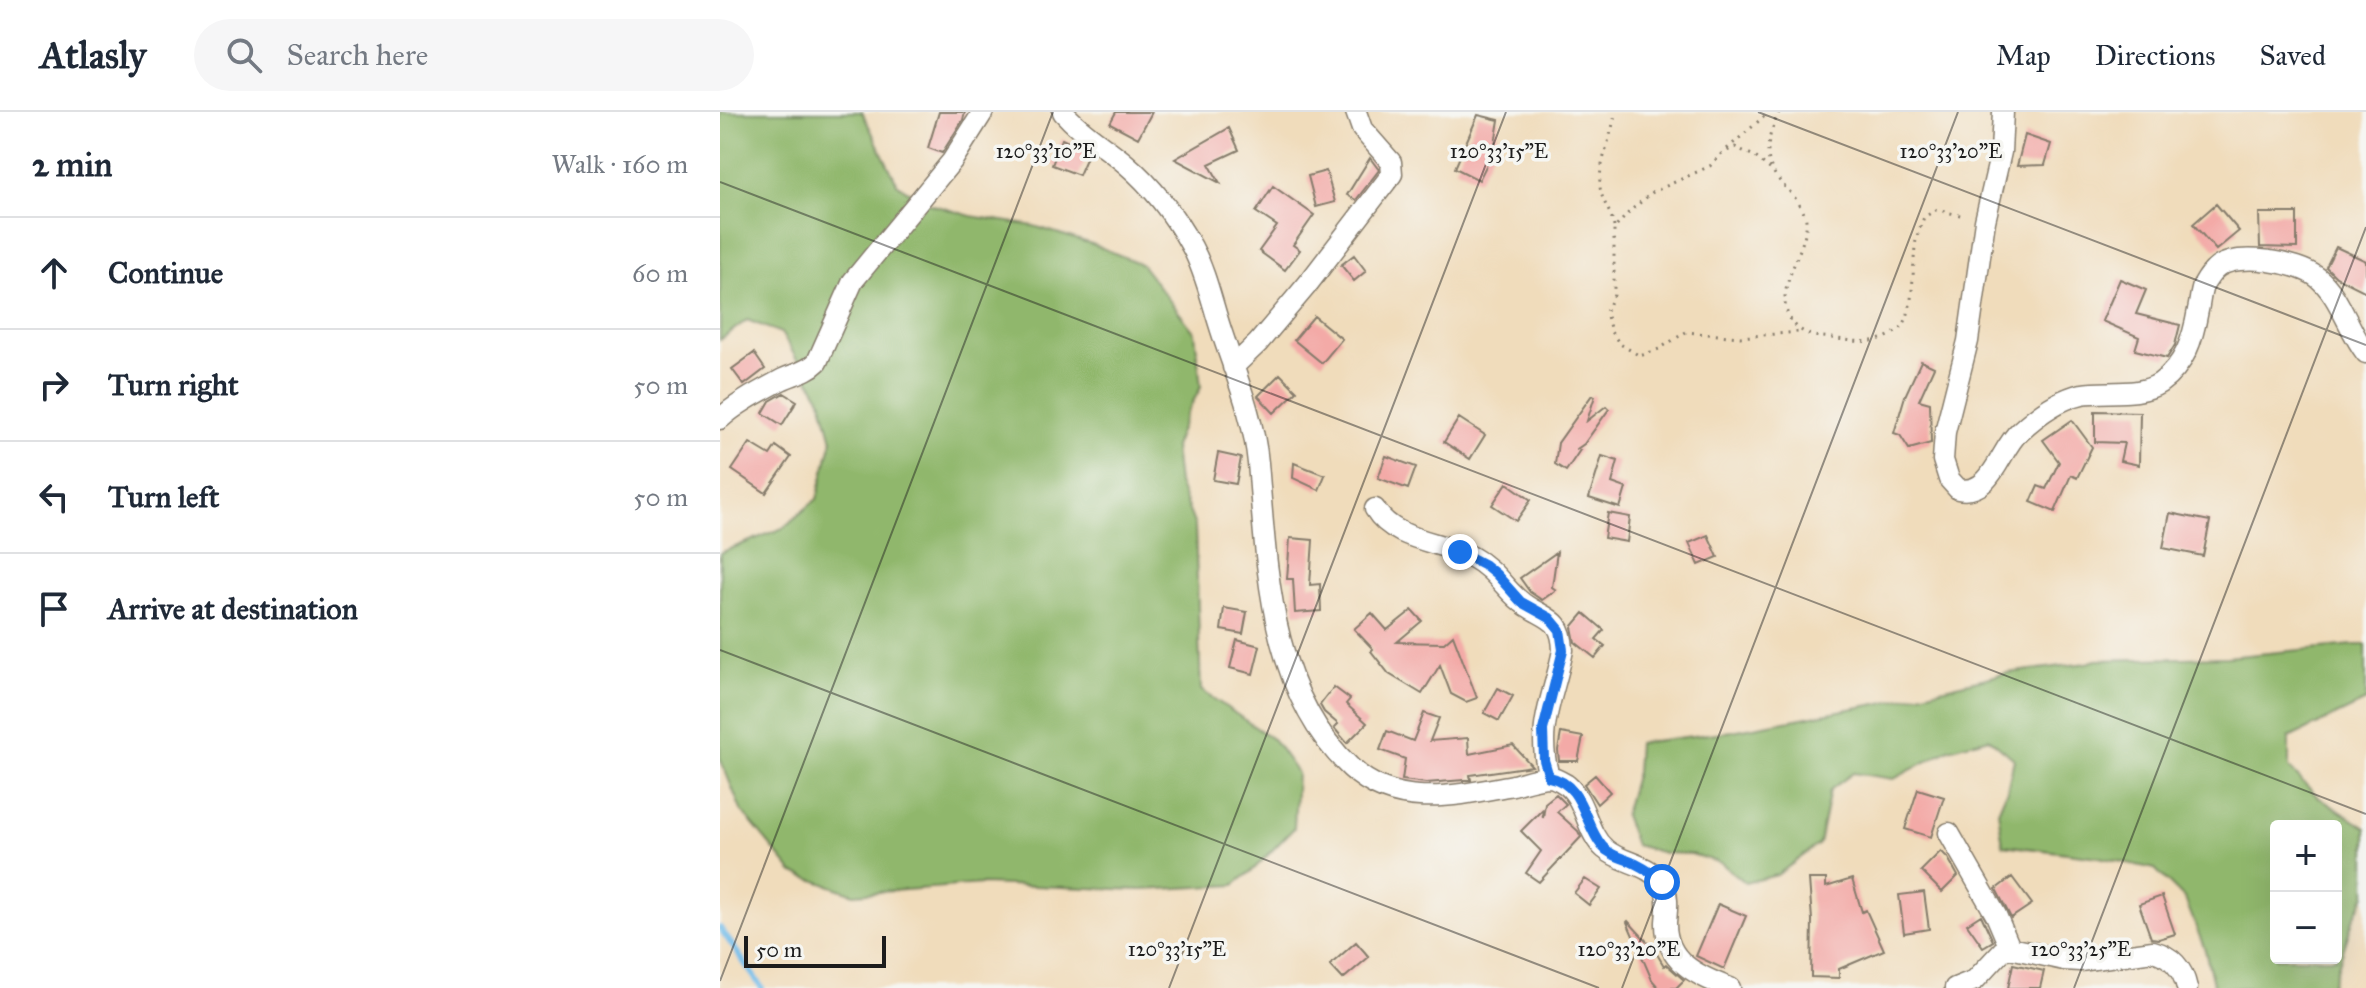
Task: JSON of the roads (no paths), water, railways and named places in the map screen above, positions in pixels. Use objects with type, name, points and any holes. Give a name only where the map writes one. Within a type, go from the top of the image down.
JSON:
[{"type":"street","points":[[720,419],[735,406],[817,362],[853,281],[952,161],[983,112]]},
{"type":"street","points":[[1063,112],[1142,179],[1171,214],[1193,249],[1253,435],[1277,629],[1294,685],[1334,750],[1354,770],[1371,781],[1389,790],[1419,797],[1462,795],[1549,777],[1565,784],[1576,795],[1605,850],[1652,873],[1662,882],[1667,894],[1666,935],[1669,947],[1694,972],[1730,988]]},
{"type":"street","points":[[1233,367],[1258,343],[1307,285],[1392,174],[1391,162],[1362,129],[1356,112]]},
{"type":"street","points":[[2003,112],[2001,152],[1985,221],[1968,341],[1945,432],[1943,460],[1949,479],[1958,489],[1976,488],[1988,479],[2017,433],[2055,405],[2079,395],[2147,389],[2168,376],[2188,349],[2202,290],[2208,276],[2218,266],[2256,259],[2293,266],[2318,278],[2328,289],[2366,353]]},
{"type":"street","points":[[1375,509],[1380,519],[1391,528],[1460,552],[1485,565],[1521,602],[1556,623],[1563,639],[1563,650],[1543,730],[1544,760],[1549,777]]},
{"type":"street","points":[[1949,833],[1996,915],[2010,948]]},
{"type":"street","points":[[1955,988],[1975,980],[2003,950],[2010,948],[2080,961],[2153,951],[2163,953],[2173,960],[2183,974],[2187,988]]},
{"type":"waterway","points":[[720,928],[762,988]]}]
